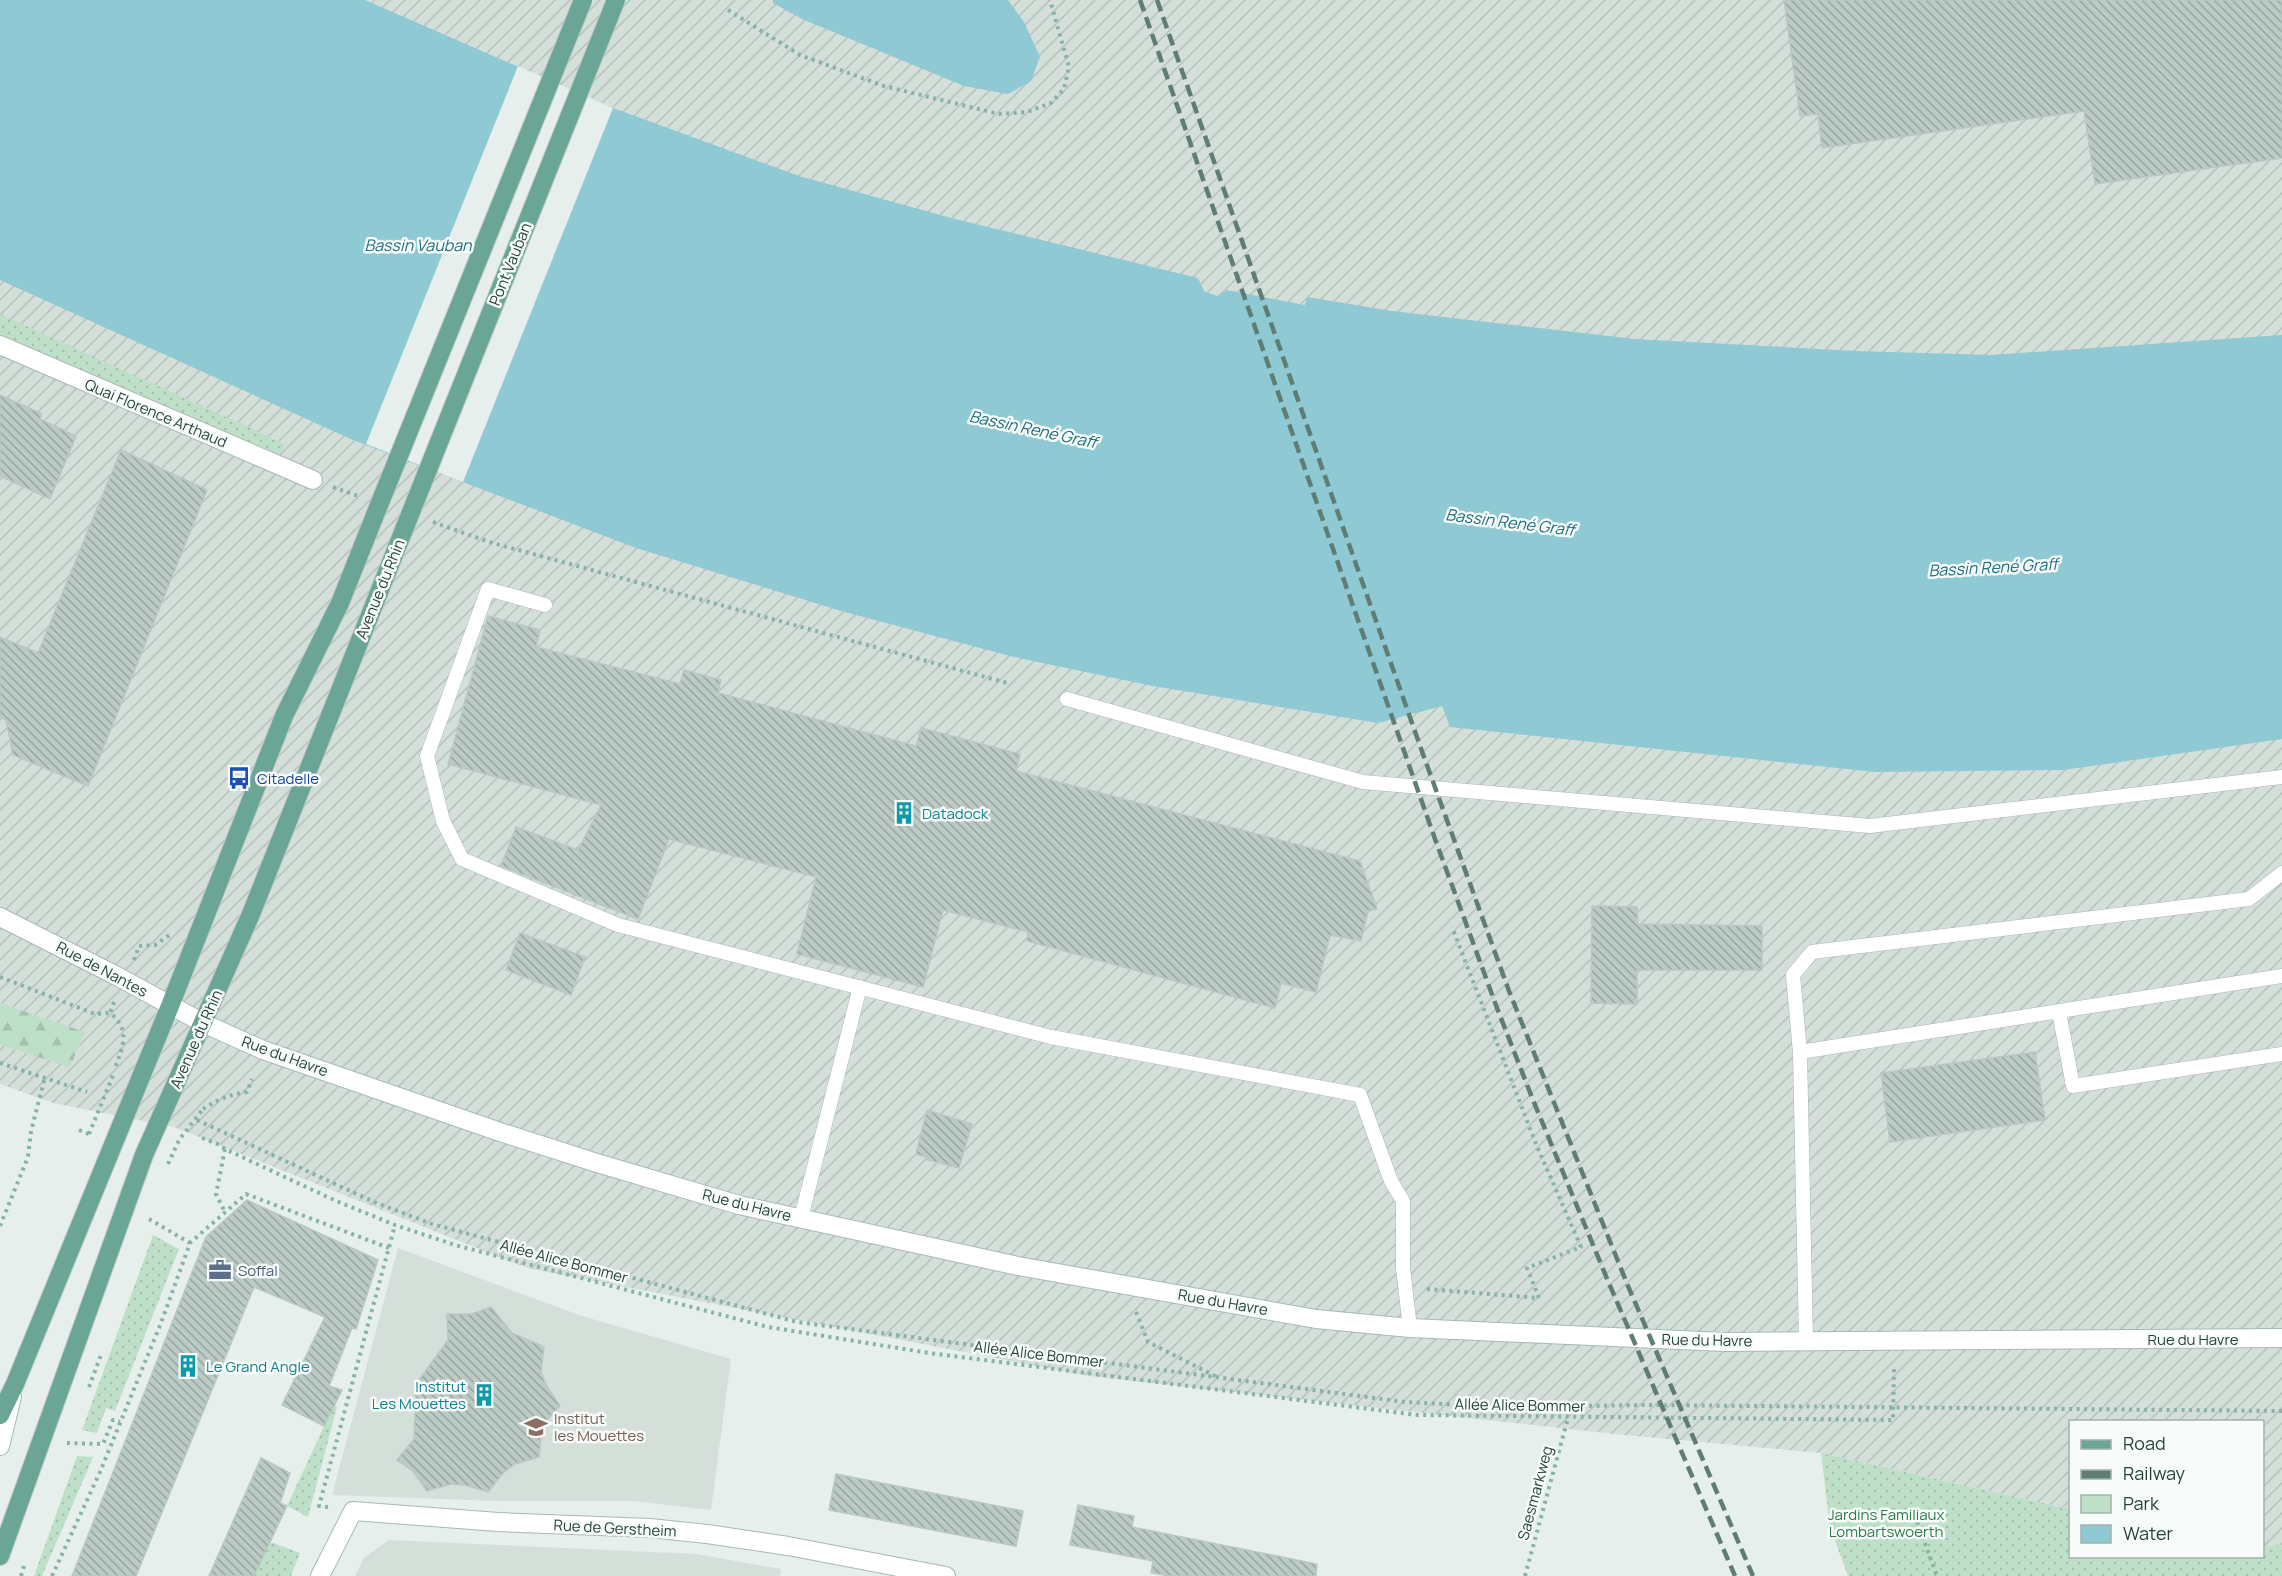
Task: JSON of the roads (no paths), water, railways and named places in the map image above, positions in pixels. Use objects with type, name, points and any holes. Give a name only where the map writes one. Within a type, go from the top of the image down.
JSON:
[{"type":"main road","name":"Pont Vauban","points":[[170,1006],[284,716],[340,603],[371,507],[583,0]]},
{"type":"main road","name":"Pont Vauban","points":[[405,527],[616,0]]},
{"type":"main road","name":"Quai Florence Arthaud","points":[[0,345],[313,480]]},
{"type":"main road","name":"Avenue du Rhin","points":[[0,1556],[144,1155],[251,914],[405,527]]},
{"type":"main road","name":"Rue de Nantes","points":[[0,917],[113,974],[202,1023]]},
{"type":"main road","points":[[0,1415],[15,1384],[170,1006]]},
{"type":"main road","name":"Rue du Havre","points":[[202,1023],[263,1050],[500,1132],[739,1205],[1018,1266],[1316,1319],[1410,1328],[1724,1342],[2282,1338]]},
{"type":"main road","points":[[0,1446],[15,1384]]},
{"type":"main road","name":"Rue de Gerstheim","points":[[320,1576],[353,1511],[498,1522],[650,1528],[707,1534],[788,1546],[946,1576]]},
{"type":"lane","points":[[545,605],[488,589],[427,756],[443,821],[462,859],[618,925],[1052,1038],[1360,1095],[1391,1181],[1403,1201],[1403,1268],[1410,1328]]},
{"type":"lane","points":[[1067,699],[1363,782],[1870,826],[2282,777]]},
{"type":"lane","points":[[1806,1341],[1800,1052],[1793,975],[1812,952],[2249,899],[2282,873]]},
{"type":"lane","points":[[1800,1052],[2282,976]]},
{"type":"lane","points":[[801,1218],[860,987]]},
{"type":"lane","points":[[2059,1012],[2073,1086],[2282,1054]]},
{"type":"water","points":[[0,0],[365,0],[613,108],[799,176],[955,219],[1198,278],[1204,291],[1217,296],[1227,290],[1305,305],[1307,297],[1392,311],[1635,339],[1856,351],[1991,355],[2282,335],[2282,739],[2063,770],[1875,772],[1450,727],[1442,706],[1378,723],[1153,686],[1014,657],[841,611],[636,548],[353,440],[0,280]]},
{"type":"water","points":[[773,0],[1008,0],[1024,22],[1040,57],[1031,81],[1008,94],[964,86],[802,19],[773,3]]},
{"type":"railway","points":[[1140,0],[1435,839],[1497,1008],[1608,1281],[1735,1576]]},
{"type":"railway","points":[[1157,0],[1509,991],[1628,1286],[1753,1576]]},
{"type":"place","name":"Citadelle","points":[[239,778]]},
{"type":"place","name":"Datadock","points":[[904,813]]},
{"type":"place","name":"Soffal","points":[[220,1270]]},
{"type":"place","name":"Le Grand Angle","points":[[188,1366]]},
{"type":"place","name":"Institut Les Mouettes","points":[[484,1395]]},
{"type":"place","name":"Institut les Mouettes","points":[[536,1427]]},
{"type":"water label","name":"Bassin Vauban","points":[[418,245]]},
{"type":"water label","name":"Bassin René Graff","points":[[1033,429]]},
{"type":"water label","name":"Bassin René Graff","points":[[1510,522]]},
{"type":"water label","name":"Bassin René Graff","points":[[1993,567]]},
{"type":"park label","name":"Jardins Familiaux Lombartswoerth","points":[[1886,1522]]}]
